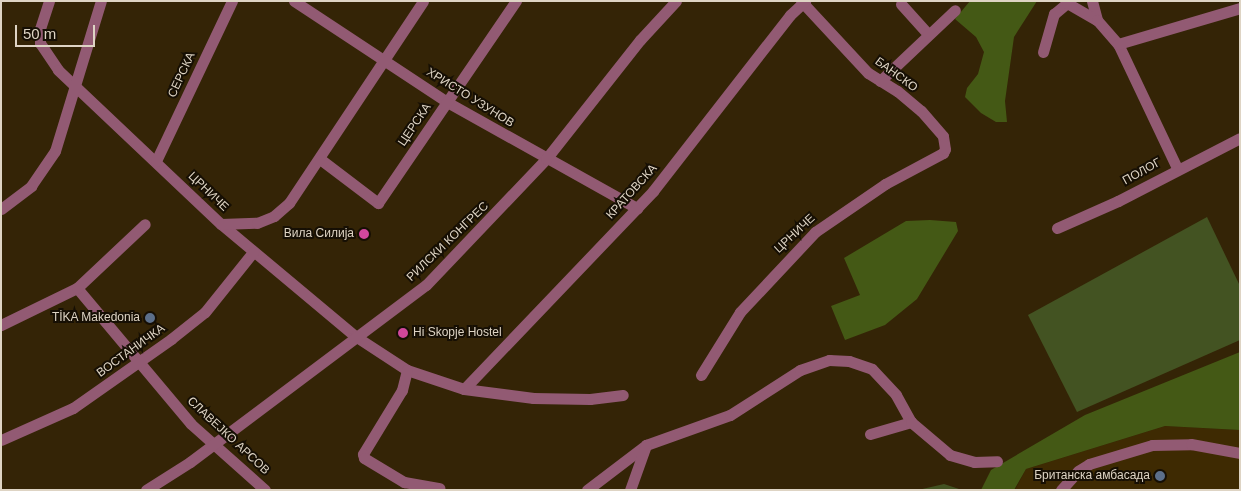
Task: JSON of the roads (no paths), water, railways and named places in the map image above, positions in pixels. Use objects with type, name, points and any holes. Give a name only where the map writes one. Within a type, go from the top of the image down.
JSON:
[{"type":"street","name":"ЦРНИЧЕ","points":[[48,1],[40,43],[52,63],[77,89],[156,161],[221,224],[355,336],[407,370],[464,389],[533,398],[590,399],[623,394]]},
{"type":"street","points":[[1,209],[31,186],[55,151],[77,89],[101,1]]},
{"type":"street","name":"СЕРСКА","points":[[156,161],[232,1]]},
{"type":"street","name":"ХРИСТО УЗУНОВ","points":[[294,1],[447,102],[546,159],[637,208]]},
{"type":"street","points":[[221,224],[249,224],[274,216],[289,203],[320,159],[423,1]]},
{"type":"street","name":"ЦЕРСКА","points":[[320,159],[378,203],[516,1]]},
{"type":"street","name":"РИЛСКИ КОНГРЕС","points":[[146,490],[215,443],[355,336],[426,285],[546,159],[640,40],[676,1]]},
{"type":"street","points":[[1092,1],[1097,20]]},
{"type":"street","name":"БАНСКО","points":[[802,2],[868,73],[897,91],[943,136],[943,153]]},
{"type":"street","name":"КРАТОВСКА","points":[[464,389],[637,208],[802,2]]},
{"type":"street","points":[[901,4],[928,34]]},
{"type":"street","points":[[1042,52],[1054,14],[1063,4],[1074,5],[1097,20],[1118,44],[1177,168]]},
{"type":"street","points":[[1118,44],[1240,8]]},
{"type":"street","points":[[880,81],[955,10]]},
{"type":"street","name":"ПОЛОГ","points":[[1057,228],[1118,201],[1177,168],[1240,138]]},
{"type":"street","name":"ЦРНИЧЕ","points":[[701,375],[752,296],[815,232],[906,171],[943,153]]},
{"type":"street","points":[[1,325],[77,288],[145,224]]},
{"type":"street","name":"ВОСТАНИЧКА","points":[[1,440],[73,408],[138,363],[205,312],[253,252]]},
{"type":"street","name":"СЛАВЕЈКО АРСОВ","points":[[77,288],[191,424],[215,443],[258,487]]},
{"type":"street","points":[[587,490],[646,445],[730,415],[800,370],[829,360],[849,361],[872,369],[896,394],[911,422],[956,457],[974,462],[997,461]]},
{"type":"street","points":[[407,370],[402,390],[363,454],[364,458],[404,482],[439,488]]},
{"type":"street","points":[[870,434],[911,422]]},
{"type":"street","points":[[1061,490],[1078,471],[1089,464],[1152,445],[1191,444],[1240,453]]},
{"type":"street","points":[[630,490],[646,445]]},
{"type":"place","name":"Вила Силија","points":[[364,234]]},
{"type":"place","name":"TİKA Makedonia","points":[[150,318]]},
{"type":"place","name":"Hi Skopje Hostel","points":[[403,333]]},
{"type":"place","name":"Британска амбасада","points":[[1160,476]]}]
